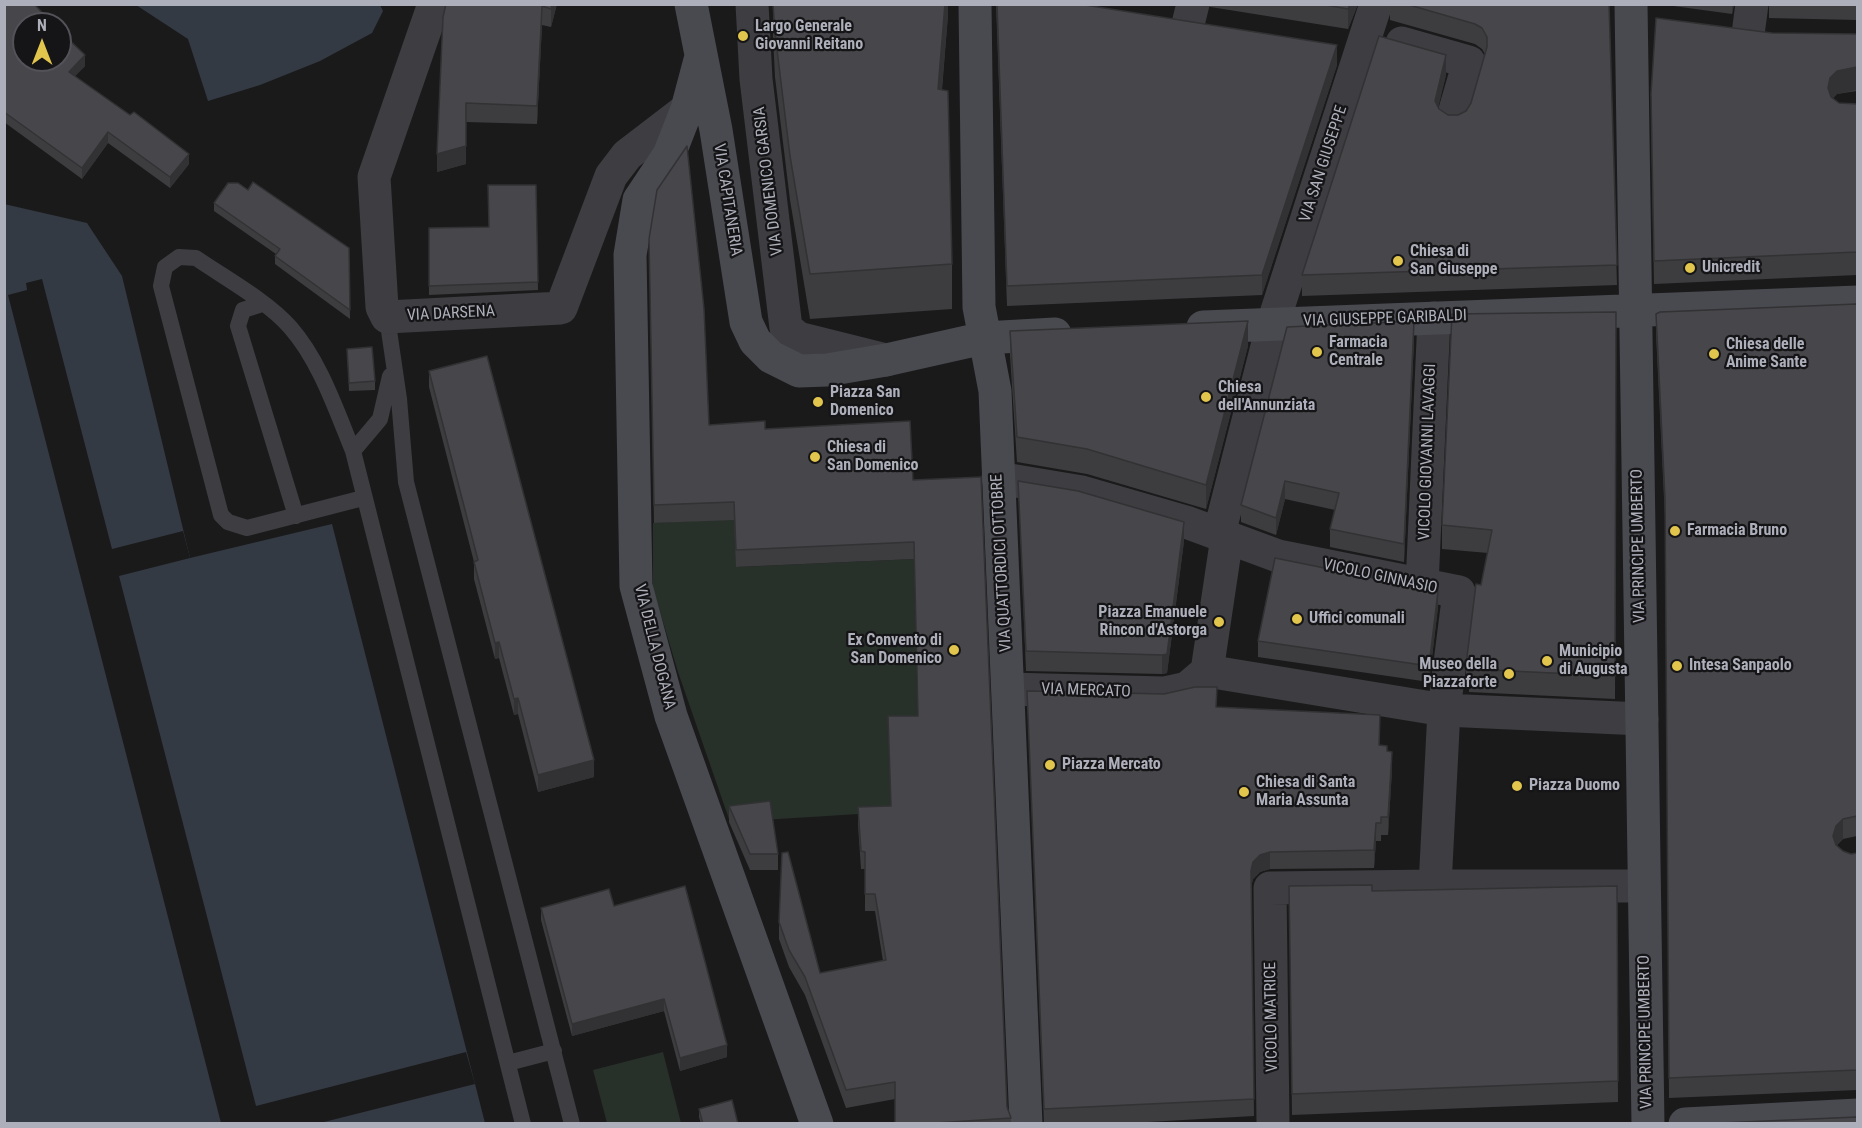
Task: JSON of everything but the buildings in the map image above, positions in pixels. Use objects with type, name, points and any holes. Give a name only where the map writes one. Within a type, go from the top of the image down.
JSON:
[{"type":"street","name":"VIA DARSENA","points":[[434,4],[374,177],[382,307],[387,317],[561,308],[611,176],[627,155],[687,109]]},
{"type":"street","name":"VIA CAPITANERIA","points":[[691,4],[702,52],[746,322],[755,341],[771,357],[799,371],[827,370],[886,360]]},
{"type":"street","name":"VIA QUATTORDICI OTTOBRE","points":[[975,4],[979,307],[995,391],[1014,884],[1026,1124]]},
{"type":"street","points":[[1631,12],[1667,24]]},
{"type":"street","name":"VIA PRINCIPE UMBERTO","points":[[1631,12],[1648,1124]]},
{"type":"street","name":"VIA DOMENICO GARSIA","points":[[749,13],[786,328],[798,338],[886,360]]},
{"type":"street","points":[[1155,18],[1190,14],[1222,29]]},
{"type":"street","points":[[1713,30],[1758,26]]},
{"type":"street","points":[[1326,45],[1368,29],[1469,62],[1453,117]]},
{"type":"street","name":"VIA SAN GIUSEPPE","points":[[1207,671],[1223,531],[1273,324],[1368,29]]},
{"type":"street","name":"VIA DELLA DOGANA","points":[[702,52],[687,109],[669,155],[639,201],[630,255],[636,586],[671,716],[817,1124]]},
{"type":"street","name":"VIA GIUSEPPE GARIBALDI","points":[[1169,329],[1857,302]]},
{"type":"street","name":"VICOLO GIOVANNI LAVAGGI","points":[[1422,586],[1434,318]]},
{"type":"street","points":[[886,360],[984,338],[1088,333]]},
{"type":"street","name":"VICOLO GINNASIO","points":[[998,478],[1082,492],[1223,531],[1278,556],[1459,592],[1445,699]]},
{"type":"street","points":[[1207,671],[1642,719]]},
{"type":"street","name":"VIA MERCATO","points":[[1008,689],[1164,693],[1187,688],[1207,671]]},
{"type":"street","points":[[1445,699],[1435,886],[1644,886]]},
{"type":"street","name":"VICOLO MATRICE","points":[[1273,1124],[1270,888],[1435,886]]},
{"type":"street","points":[[1685,1124],[1857,1115]]},
{"type":"lane","points":[[363,498],[247,528],[228,522],[221,515],[161,286],[165,267],[179,257],[196,258],[290,326],[307,351],[333,402],[353,451],[363,498],[523,1124]]},
{"type":"lane","points":[[262,304],[243,310],[238,326],[296,516]]},
{"type":"lane","points":[[387,317],[399,399],[406,482],[572,1124]]},
{"type":"lane","points":[[353,451],[380,419],[392,363]]},
{"type":"lane","points":[[508,1063],[554,1051]]},
{"type":"shaded area","points":[[136,5],[380,5],[383,11],[372,33],[320,61],[260,85],[208,101],[188,39]]},
{"type":"shaded area","points":[[4,204],[87,223],[122,276],[190,558],[332,524],[485,1123],[5,1124]]},
{"type":"shaded area","points":[[734,519],[737,567],[914,559],[918,733],[891,812],[730,822],[678,672],[653,588],[653,523]]},
{"type":"shaded area","points":[[663,1052],[681,1123],[607,1123],[593,1070]]},
{"type":"pier","points":[[42,279],[112,549],[183,531],[190,558],[119,576],[256,1106],[466,1052],[475,1084],[320,1123],[221,1123],[8,295],[27,290],[26,283]]},
{"type":"place","name":"Largo Generale Giovanni Reitano","points":[[743,36]]},
{"type":"place","name":"Chiesa di San Giuseppe","points":[[1398,261]]},
{"type":"place","name":"Unicredit","points":[[1690,268]]},
{"type":"place","name":"Farmacia Centrale","points":[[1317,352]]},
{"type":"place","name":"Chiesa delle Anime Sante","points":[[1714,354]]},
{"type":"place","name":"Chiesa dell'Annunziata","points":[[1206,397]]},
{"type":"place","name":"Piazza San Domenico","points":[[818,402]]},
{"type":"place","name":"Chiesa di San Domenico","points":[[815,457]]},
{"type":"place","name":"Farmacia Bruno","points":[[1675,531]]},
{"type":"place","name":"Uffici comunali","points":[[1297,619]]},
{"type":"place","name":"Piazza Emanuele Rincon d'Astorga","points":[[1219,622]]},
{"type":"place","name":"Ex Convento di San Domenico","points":[[954,650]]},
{"type":"place","name":"Municipio di Augusta","points":[[1547,661]]},
{"type":"place","name":"Intesa Sanpaolo","points":[[1677,666]]},
{"type":"place","name":"Museo della Piazzaforte","points":[[1509,674]]},
{"type":"place","name":"Piazza Mercato","points":[[1050,765]]},
{"type":"place","name":"Piazza Duomo","points":[[1517,786]]},
{"type":"place","name":"Chiesa di Santa Maria Assunta","points":[[1244,792]]}]
